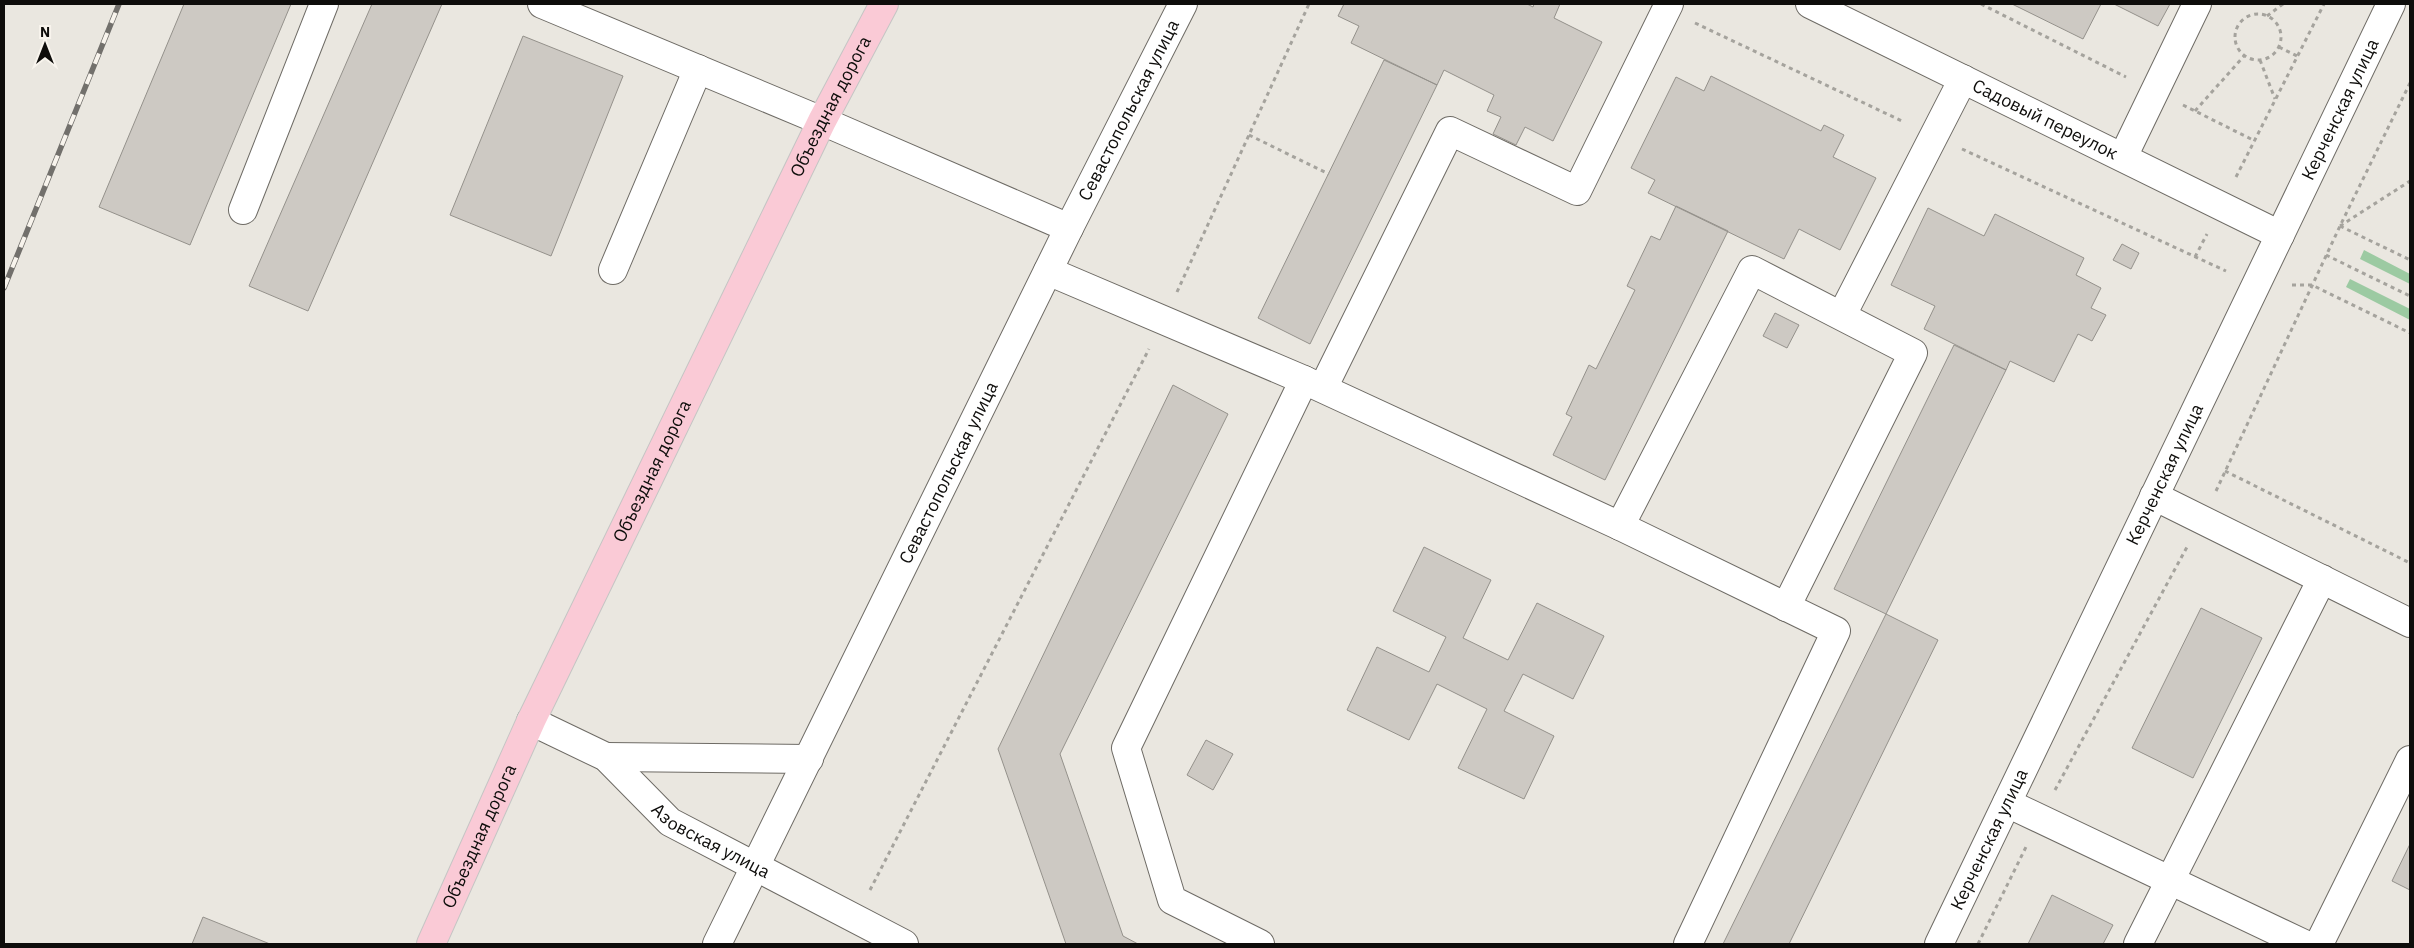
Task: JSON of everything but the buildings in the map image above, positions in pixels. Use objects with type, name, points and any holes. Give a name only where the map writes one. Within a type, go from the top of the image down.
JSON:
[{"type":"main road","name":"Объездная дорога","points":[[431,944],[531,721],[822,121],[884,4]]},
{"type":"street","points":[[243,210],[324,4]]},
{"type":"street","points":[[542,4],[822,121],[1069,228]]},
{"type":"street","name":"Садовый переулок","points":[[1810,4],[2280,235]]},
{"type":"street","points":[[2122,157],[2197,4]]},
{"type":"street","name":"Керченская улица","points":[[1939,944],[2391,4]]},
{"type":"street","name":"Севастопольская улица","points":[[718,944],[757,868],[1069,228],[1185,5]]},
{"type":"street","points":[[1260,944],[1172,900],[1126,748],[1313,384],[1450,131],[1577,191],[1668,6]]},
{"type":"street","points":[[613,270],[698,69]]},
{"type":"street","points":[[1842,315],[1964,79]]},
{"type":"street","points":[[1620,526],[1752,270],[1913,353],[1786,607]]},
{"type":"street","points":[[1048,271],[1313,384],[1620,526],[1836,632],[1688,944]]},
{"type":"street","points":[[2154,496],[2410,623]]},
{"type":"street","points":[[2138,944],[2322,579]]},
{"type":"street","name":"Азовская улица","points":[[531,721],[606,756],[670,822],[904,944]]},
{"type":"street","points":[[606,756],[809,760]]},
{"type":"street","points":[[2319,944],[2410,760]]},
{"type":"street","points":[[2007,803],[2304,944]]},
{"type":"path","points":[[855,919],[1164,320],[1309,4]]},
{"type":"path","points":[[1981,4],[2155,92]]},
{"type":"path","points":[[2267,16],[2283,4]]},
{"type":"path","points":[[2195,257],[2324,4]]},
{"type":"path","points":[[1668,6],[1934,136],[2256,284],[2312,284],[2410,333]]},
{"type":"path","points":[[2256,14],[2267,16],[2276,22],[2281,32],[2275,53],[2266,59],[2260,60],[2244,56],[2237,47],[2235,37],[2238,26],[2245,18],[2256,14]]},
{"type":"path","points":[[2278,47],[2297,56]]},
{"type":"path","points":[[2244,56],[2195,111],[2254,141]]},
{"type":"path","points":[[2260,60],[2275,100]]},
{"type":"path","points":[[1978,944],[2040,818],[2202,520],[2312,284],[2410,83]]},
{"type":"path","points":[[1249,135],[1329,174]]},
{"type":"path","points":[[2340,226],[2410,181]]},
{"type":"path","points":[[2340,226],[2410,260]]},
{"type":"path","points":[[2326,255],[2410,296]]},
{"type":"path","points":[[2225,471],[2410,563]]},
{"type":"green space","points":[[2364,250],[2410,274],[2410,284],[2360,259]]},
{"type":"green space","points":[[2350,279],[2410,309],[2410,320],[2346,287]]},
{"type":"railway","points":[[4,288],[119,4]]}]
